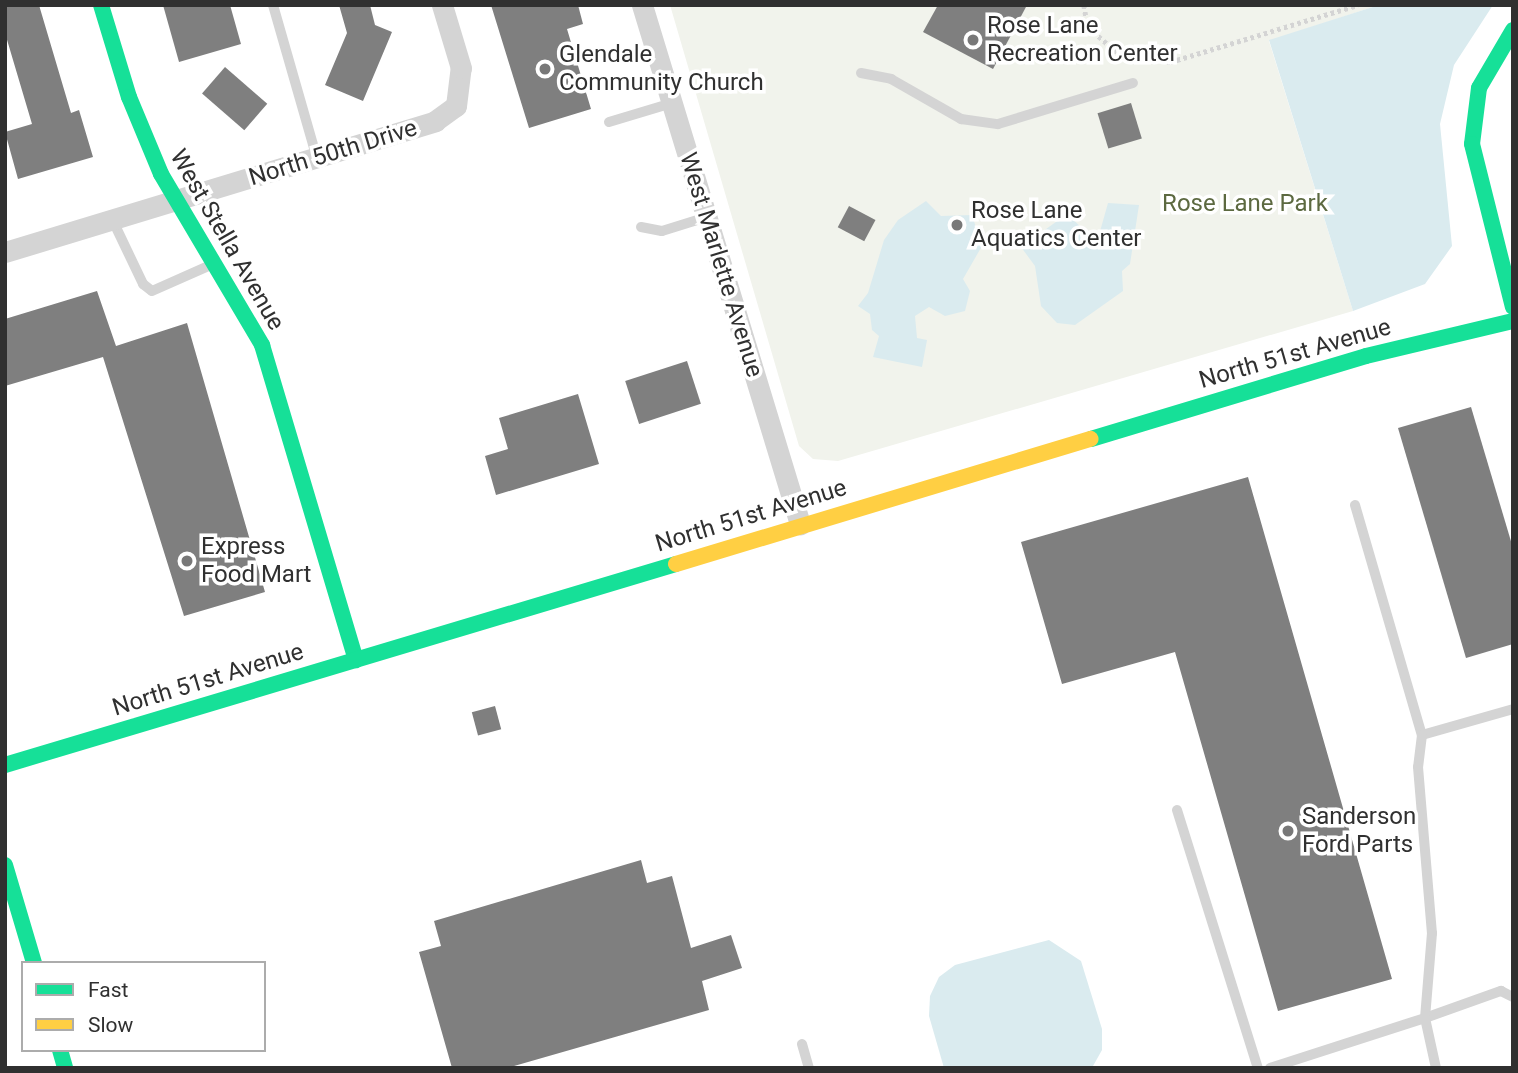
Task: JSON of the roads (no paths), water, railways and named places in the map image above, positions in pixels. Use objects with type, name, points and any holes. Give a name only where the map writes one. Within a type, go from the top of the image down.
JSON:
[{"type":"main road","name":"West Stella Avenue","points":[[101,5],[129,97],[177,201],[262,345],[356,660]]},
{"type":"main road","points":[[1513,30],[1483,76],[1472,144],[1513,307]]},
{"type":"main road","name":"North 51st Avenue","points":[[5,765],[1366,356],[1513,321]]},
{"type":"main road","points":[[5,865],[33,961]]},
{"type":"street","name":"North 50th Drive","points":[[5,251],[113,221],[435,121],[456,106],[461,68],[442,5]]},
{"type":"street","name":"West Marlette Avenue","points":[[642,5],[800,524]]},
{"type":"lane","points":[[273,5],[317,158]]},
{"type":"lane","points":[[861,73],[891,79],[961,119],[998,124],[1133,83]]},
{"type":"lane","points":[[609,121],[672,103]]},
{"type":"lane","points":[[641,227],[662,231],[707,217]]},
{"type":"lane","points":[[113,221],[143,284],[152,291],[215,262]]},
{"type":"lane","points":[[1355,505],[1422,734],[1418,767],[1432,933],[1424,1018],[1436,1068]]},
{"type":"lane","points":[[1422,734],[1513,709]]},
{"type":"lane","points":[[1177,810],[1258,1068]]},
{"type":"lane","points":[[1270,1068],[1500,991],[1513,997]]},
{"type":"lane","points":[[802,1044],[809,1068]]},
{"type":"place","name":"Rose Lane Recreation Center","points":[[973,40]]},
{"type":"place","name":"Glendale Community Church","points":[[545,69]]},
{"type":"place","name":"Rose Lane Aquatics Center","points":[[957,225]]},
{"type":"place","name":"Express Food Mart","points":[[187,561]]},
{"type":"place","name":"Sanderson Ford Parts","points":[[1288,831]]},
{"type":"park label","name":"Rose Lane Park","points":[[1245,204]]}]
